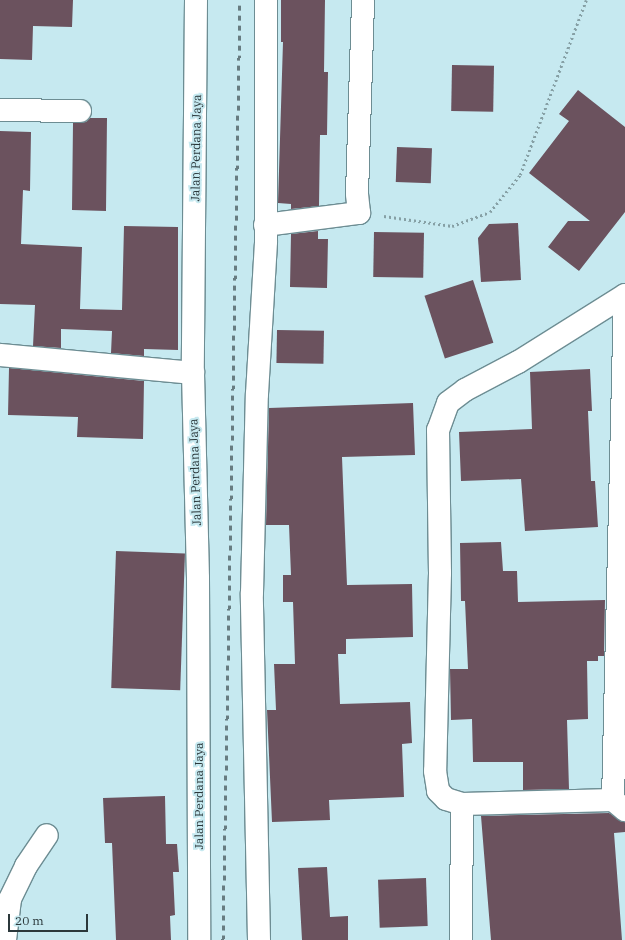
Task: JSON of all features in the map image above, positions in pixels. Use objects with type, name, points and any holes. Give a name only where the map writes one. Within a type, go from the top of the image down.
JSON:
[{"type":"street","points":[[259,940],[252,593],[257,394],[265,225],[266,0]]},
{"type":"street","points":[[265,225],[359,213],[357,194],[363,0]]},
{"type":"street","name":"Jalan Perdana Jaya","points":[[197,2],[193,374],[198,578],[199,940]]},
{"type":"street","points":[[0,110],[80,111]]},
{"type":"street","points":[[625,295],[619,805],[462,804],[446,799],[438,791],[435,771],[440,573],[438,430],[448,403],[465,390],[518,362],[625,295]]},
{"type":"street","points":[[0,355],[193,374]]},
{"type":"street","points":[[461,940],[462,804]]},
{"type":"street","points":[[5,940],[10,898],[26,866],[47,835]]},
{"type":"path","points":[[359,213],[452,226],[490,212],[520,175],[586,0]]},
{"type":"building","points":[[0,0],[73,0],[72,27],[33,26],[32,60],[0,59]]},
{"type":"building","points":[[281,0],[325,0],[324,72],[328,72],[327,135],[320,135],[319,206],[291,209],[291,204],[278,203],[283,42],[281,42]]},
{"type":"building","points":[[452,65],[494,66],[493,112],[451,111]]},
{"type":"building","points":[[578,90],[625,127],[625,212],[579,271],[548,247],[568,221],[590,221],[529,173],[569,121],[559,114]]},
{"type":"building","points":[[90,118],[107,118],[106,211],[72,210],[73,123],[86,122]]},
{"type":"building","points":[[0,131],[31,132],[30,191],[23,190],[21,244],[82,247],[80,309],[122,310],[124,226],[178,227],[178,350],[144,349],[144,356],[111,353],[112,331],[61,329],[61,348],[33,346],[35,305],[0,304]]},
{"type":"building","points":[[397,147],[432,148],[431,183],[396,182]]},
{"type":"building","points":[[518,223],[521,280],[481,282],[478,238],[489,224]]},
{"type":"building","points":[[318,231],[318,239],[328,239],[327,288],[290,287],[291,234]]},
{"type":"building","points":[[374,232],[424,233],[423,278],[373,277]]},
{"type":"building","points":[[473,280],[493,343],[445,359],[424,296]]},
{"type":"building","points":[[277,330],[324,331],[323,364],[276,363]]},
{"type":"building","points":[[9,368],[144,381],[143,439],[77,437],[78,417],[8,415]]},
{"type":"building","points":[[590,369],[592,411],[588,411],[591,481],[595,481],[598,527],[525,531],[521,479],[461,481],[459,432],[532,429],[530,372]]},
{"type":"building","points":[[413,403],[415,455],[342,457],[347,585],[412,584],[413,637],[346,639],[346,654],[338,654],[340,704],[410,702],[412,743],[402,744],[404,797],[329,800],[330,820],[272,822],[267,710],[276,710],[274,664],[295,664],[293,602],[283,602],[283,575],[291,575],[289,525],[266,525],[269,408]]},
{"type":"building","points":[[501,542],[503,571],[517,571],[518,602],[605,600],[604,656],[598,656],[598,661],[587,661],[588,719],[567,720],[569,789],[523,790],[523,762],[473,762],[472,719],[451,720],[450,669],[468,669],[465,601],[461,601],[460,543]]},
{"type":"building","points":[[116,551],[185,553],[180,690],[111,688]]},
{"type":"building","points":[[165,796],[166,844],[177,844],[179,872],[173,872],[175,915],[170,916],[171,940],[116,940],[112,843],[105,843],[103,798]]},
{"type":"building","points":[[609,813],[625,822],[625,832],[614,833],[622,940],[491,940],[481,816]]},
{"type":"building","points":[[327,867],[330,917],[348,916],[348,940],[302,940],[298,868]]},
{"type":"building","points":[[426,878],[428,926],[380,928],[378,880]]},
{"type":"railway","points":[[223,940],[240,0]]}]
